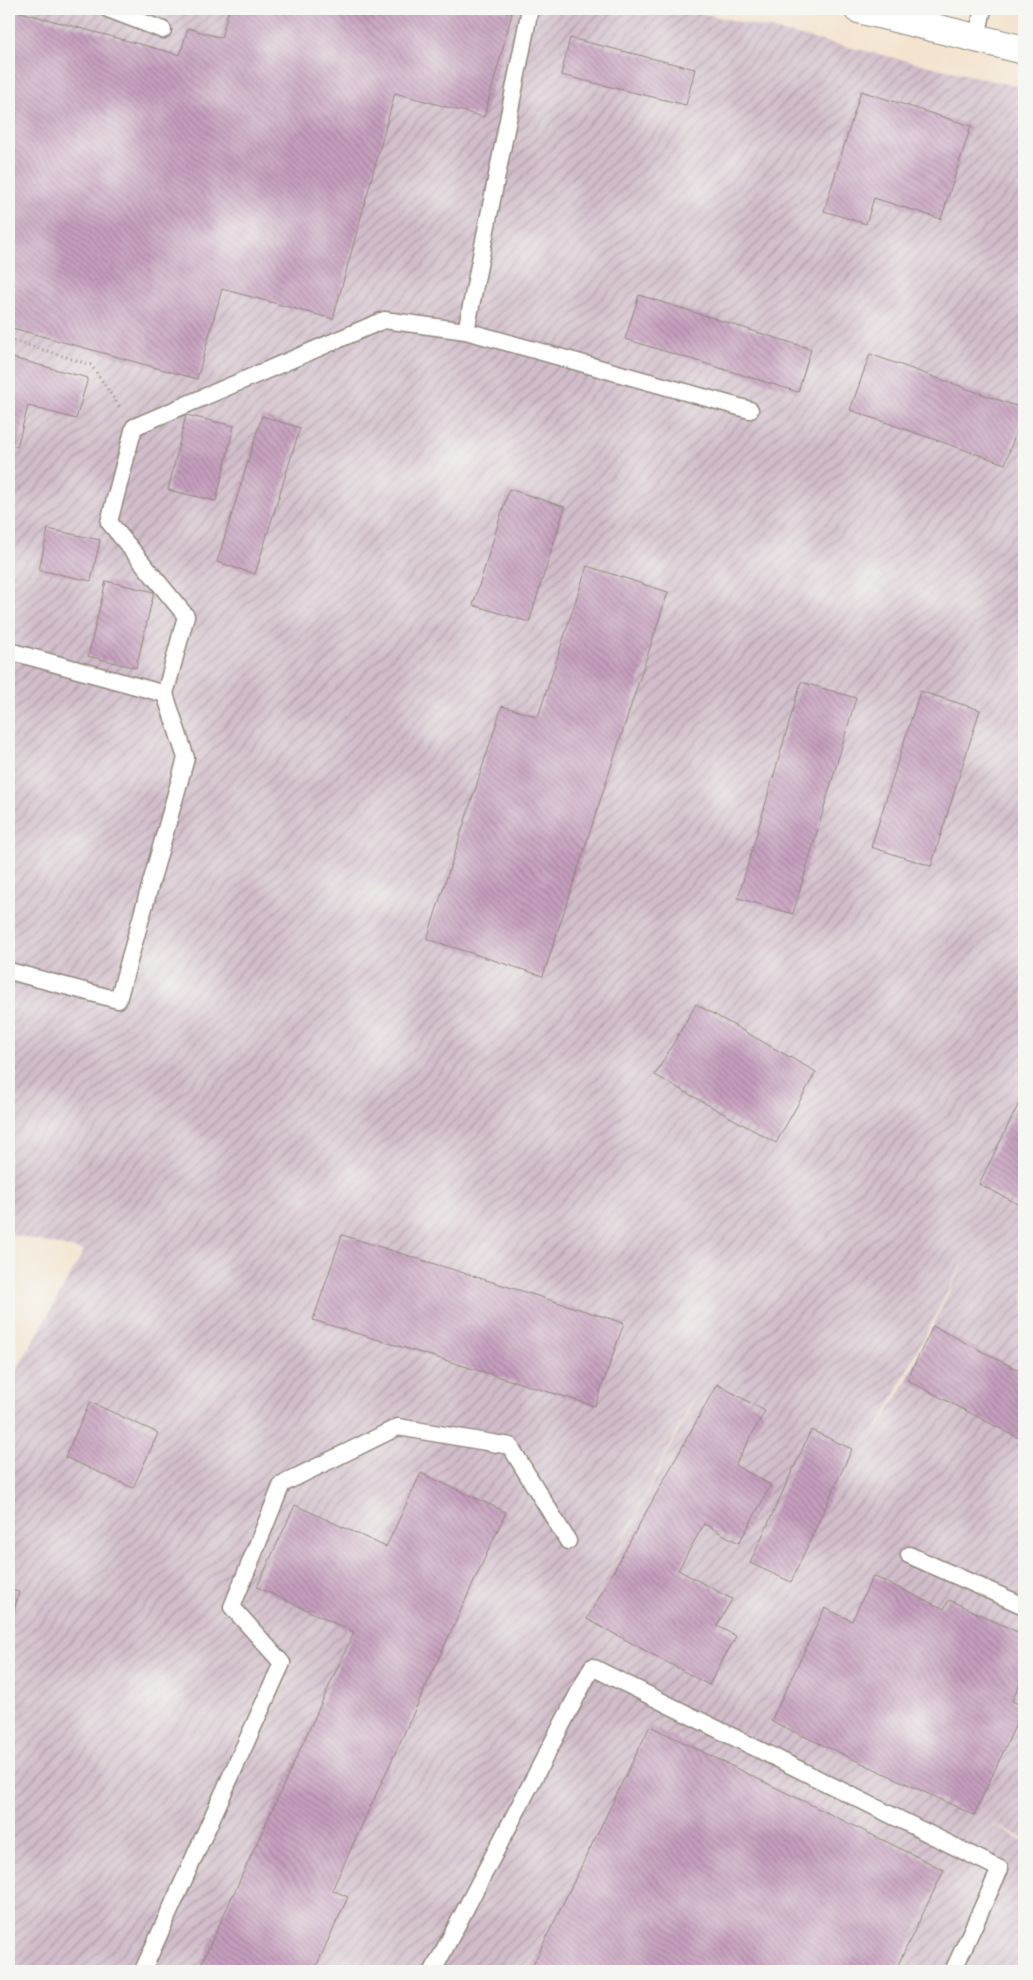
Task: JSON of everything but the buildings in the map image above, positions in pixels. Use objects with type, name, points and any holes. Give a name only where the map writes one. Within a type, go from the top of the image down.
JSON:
[{"type":"street","points":[[867,10],[1024,50]]},
{"type":"lane","points":[[108,9],[163,30]]},
{"type":"lane","points":[[466,331],[530,9]]},
{"type":"lane","points":[[977,37],[983,9]]},
{"type":"lane","points":[[9,971],[118,1000],[186,758],[166,694],[186,616],[109,522],[134,427],[384,320],[466,331],[750,410]]},
{"type":"lane","points":[[9,651],[166,694]]},
{"type":"lane","points":[[145,1971],[144,1968],[282,1663],[232,1607],[282,1484],[398,1427],[510,1446],[568,1542]]},
{"type":"lane","points":[[909,1555],[1024,1606]]},
{"type":"lane","points":[[433,1971],[592,1667],[1000,1869],[953,1971]]},
{"type":"path","points":[[9,339],[91,365],[134,427]]},
{"type":"shaded area","points":[[9,9],[684,9],[1024,88],[1024,1838],[987,1822],[1024,1841],[1024,1971],[9,1971],[9,1384],[84,1251],[9,1234]],"holes":[[[971,1246],[907,1380],[875,1434],[875,1433]],[[692,1404],[534,1720],[678,1429]]]}]
